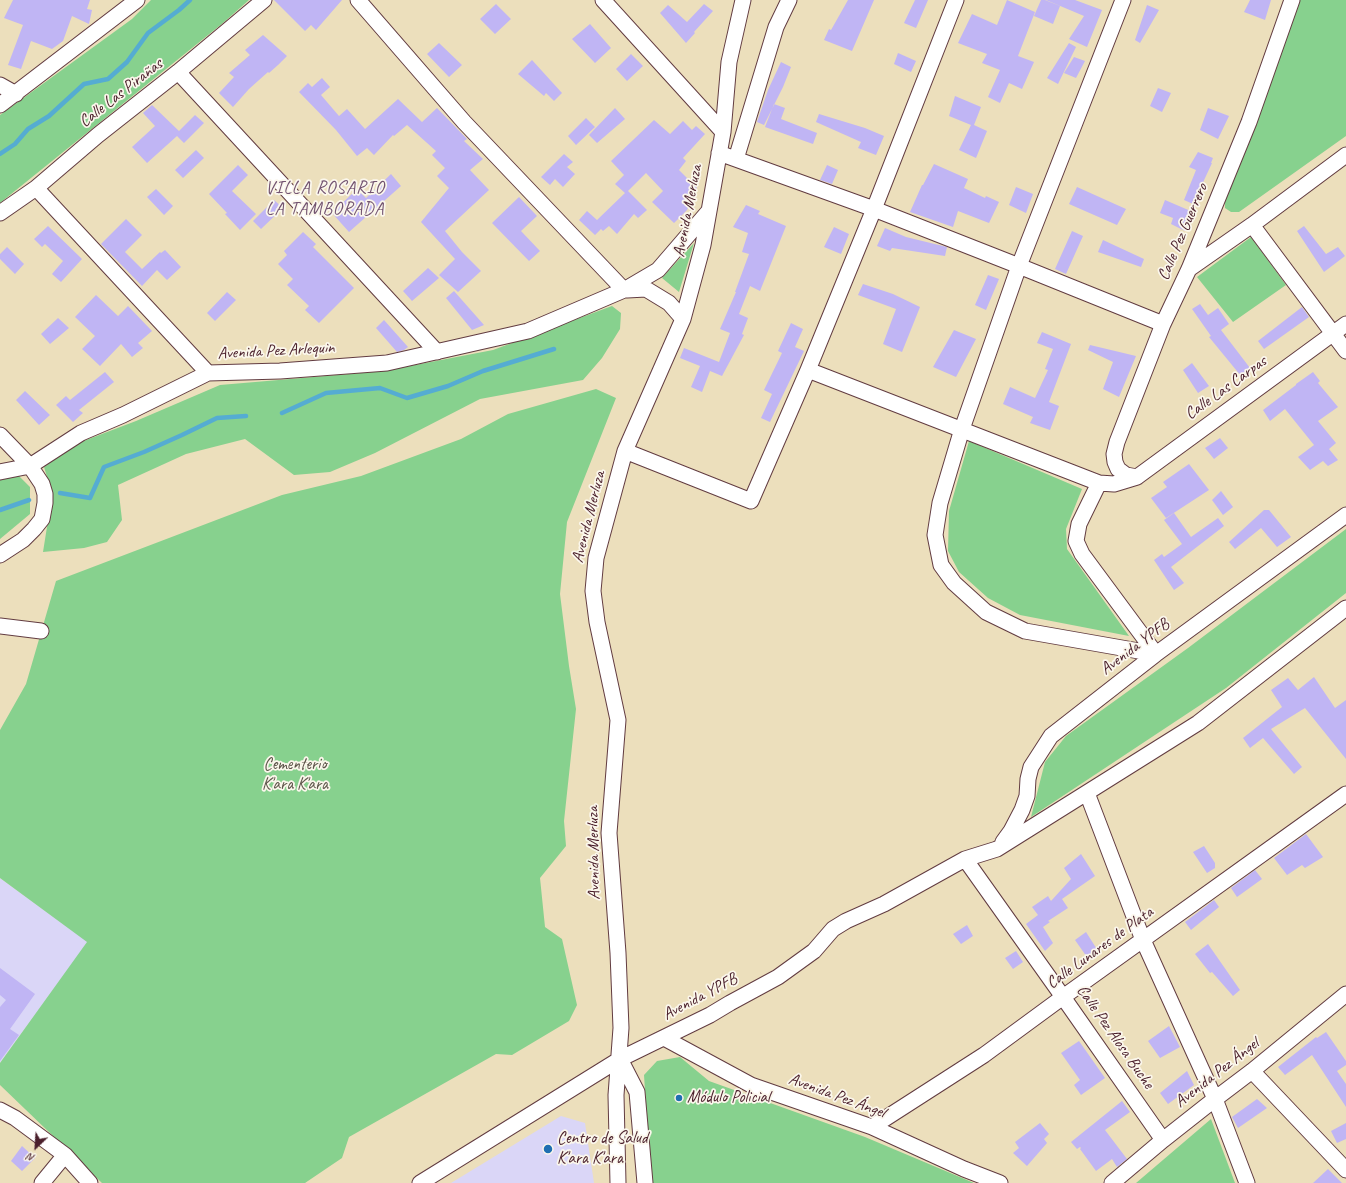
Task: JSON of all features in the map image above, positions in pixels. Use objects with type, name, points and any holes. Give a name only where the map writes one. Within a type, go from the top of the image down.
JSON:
[{"type":"street","points":[[0,105],[137,0]]},
{"type":"street","name":"Calle Las Pirañas","points":[[0,214],[36,188],[98,135],[178,72],[264,0]]},
{"type":"street","points":[[358,0],[464,122],[624,290]]},
{"type":"street","points":[[603,0],[723,132]]},
{"type":"street","name":"Avenida Merluza","points":[[618,1183],[616,1095],[620,1059],[620,983],[609,833],[618,720],[597,622],[593,591],[596,558],[625,451],[683,319],[703,244],[723,132],[729,62],[742,0]]},
{"type":"street","points":[[736,160],[776,27],[788,0]]},
{"type":"street","points":[[625,451],[751,501],[808,370],[874,209],[956,0]]},
{"type":"street","points":[[1123,0],[1020,266],[962,429],[940,503],[935,535],[940,565],[954,583],[986,612],[1025,631],[1156,654]]},
{"type":"street","name":"Calle Pez Guerrero","points":[[1131,476],[1118,469],[1115,462],[1114,454],[1118,442],[1163,324],[1189,269],[1249,122],[1292,0]]},
{"type":"street","points":[[178,72],[437,352]]},
{"type":"street","points":[[0,85],[16,94]]},
{"type":"street","points":[[719,153],[874,209],[1163,324]]},
{"type":"street","points":[[1189,269],[1252,225],[1346,155]]},
{"type":"street","points":[[36,188],[208,373]]},
{"type":"street","name":"Avenida Pez Arlequin","points":[[30,466],[81,433],[123,415],[208,373],[280,371],[387,363],[528,331],[624,290],[658,270],[708,212]]},
{"type":"street","points":[[1252,225],[1346,351]]},
{"type":"street","name":"Avenida Pez Arlequin","points":[[624,290],[646,289],[668,303],[683,319]]},
{"type":"street","name":"Calle Las Carpas","points":[[1099,483],[1114,484],[1131,476],[1346,324]]},
{"type":"street","points":[[808,370],[1099,483],[1079,524],[1076,541],[1082,554],[1156,654]]},
{"type":"street","points":[[0,435],[30,466],[42,484],[45,494],[42,519],[23,540],[0,555]]},
{"type":"street","points":[[0,472],[30,466]]},
{"type":"street","name":"Avenida YPFB","points":[[997,849],[1011,831],[1017,820],[1027,796],[1028,779],[1031,767],[1051,736],[1156,654],[1346,515]]},
{"type":"street","name":"Avenida YPFB","points":[[420,1183],[620,1059],[710,1015],[778,977],[814,951],[833,929],[846,921],[884,904],[965,859],[997,849],[1198,723],[1346,608]]},
{"type":"street","points":[[0,626],[41,631]]},
{"type":"street","points":[[1087,793],[1143,940],[1215,1099],[1247,1183]]},
{"type":"street","name":"Calle Lunares de Plata","points":[[872,1127],[984,1055],[1346,794]]},
{"type":"street","name":"Calle Pez Alosa Buche","points":[[965,859],[1163,1140]]},
{"type":"street","name":"Avenida Pez Ángel","points":[[1112,1183],[1163,1140],[1252,1071],[1346,994]]},
{"type":"street","name":"Avenida Pez Ángel","points":[[664,1038],[752,1085],[872,1127],[964,1169],[1000,1183]]},
{"type":"street","name":"Avenida Merluza","points":[[620,1059],[637,1092],[645,1183]]},
{"type":"street","points":[[1252,1071],[1346,1170]]},
{"type":"street","points":[[0,1110],[15,1118],[65,1155],[90,1183]]},
{"type":"street","points":[[42,1183],[65,1155]]},
{"type":"shaded area","points":[[0,878],[88,942],[0,1063]]},
{"type":"shaded area","name":"Centro de Salud K'ara K'ara","points":[[561,1116],[585,1123],[594,1183],[451,1183]]},
{"type":"green space","points":[[151,0],[249,0],[223,23],[0,203],[0,115],[132,19]]},
{"type":"green space","points":[[1300,0],[1346,0],[1346,136],[1239,212],[1231,212],[1225,208],[1225,199]]},
{"type":"green space","points":[[1251,237],[1286,285],[1233,322],[1197,277]]},
{"type":"green space","points":[[694,243],[679,292],[662,278]]},
{"type":"green space","points":[[612,306],[621,313],[620,329],[602,358],[583,380],[480,399],[375,453],[330,472],[294,475],[245,439],[186,454],[118,485],[122,520],[107,542],[84,548],[43,552],[50,508],[48,480],[44,467],[73,445],[136,421],[220,385],[384,371],[493,350]]},
{"type":"green space","name":"Cementerio K'ara K'ara","points":[[596,389],[616,398],[567,522],[560,594],[576,709],[564,821],[566,846],[540,878],[545,927],[562,939],[577,1005],[569,1021],[512,1055],[496,1054],[349,1137],[342,1158],[305,1183],[102,1183],[0,1085],[0,1063],[87,942],[0,878],[0,730],[26,684],[56,581],[282,495],[361,476],[461,439],[508,414]]},
{"type":"green space","points":[[969,441],[1082,489],[1066,529],[1067,549],[1129,636],[1020,615],[988,598],[959,572],[948,551],[949,511]]},
{"type":"green space","points":[[19,476],[30,487],[30,514],[0,539],[0,479]]},
{"type":"green space","points":[[1346,529],[1346,593],[1226,688],[1031,817],[1045,762],[1066,736],[1188,648]]},
{"type":"green space","points":[[680,1057],[709,1081],[865,1137],[974,1183],[651,1183],[644,1075],[657,1061]]},
{"type":"green space","points":[[1211,1119],[1235,1183],[1136,1183]]},
{"type":"building","points":[[13,0],[90,0],[87,9],[92,10],[89,24],[72,16],[63,41],[52,49],[31,41],[21,69],[8,65],[23,25],[4,18]]},
{"type":"building","points":[[274,0],[342,0],[316,30],[311,25],[305,31]]},
{"type":"building","points":[[848,0],[874,0],[852,51],[824,40],[829,29],[831,30]]},
{"type":"building","points":[[915,0],[928,0],[916,28],[904,23]]},
{"type":"building","points":[[1007,0],[1035,12],[1018,56],[1034,62],[1022,89],[1009,83],[1000,103],[988,97],[1000,70],[982,63],[987,54],[958,43],[972,14],[997,25]]},
{"type":"building","points":[[1041,0],[1045,0],[1060,6],[1053,24],[1034,16]]},
{"type":"building","points":[[1046,0],[1075,0],[1102,10],[1087,47],[1069,39],[1084,16]]},
{"type":"building","points":[[1250,0],[1271,0],[1265,20],[1244,12]]},
{"type":"building","points":[[496,4],[511,19],[495,34],[480,19]]},
{"type":"building","points":[[704,4],[713,11],[686,43],[660,13],[668,5],[687,22]]},
{"type":"building","points":[[1147,5],[1159,10],[1140,43],[1135,40]]},
{"type":"building","points":[[590,24],[611,48],[595,63],[572,39]]},
{"type":"building","points":[[263,35],[287,56],[249,89],[233,107],[219,93],[234,77],[229,73],[250,55],[245,50]]},
{"type":"building","points":[[439,43],[462,65],[449,77],[427,54]]},
{"type":"building","points":[[1069,43],[1076,47],[1058,84],[1047,78]]},
{"type":"building","points":[[898,53],[916,61],[911,72],[894,64]]},
{"type":"building","points":[[631,54],[643,66],[627,81],[616,69]]},
{"type":"building","points":[[1074,57],[1085,61],[1076,78],[1064,73]]},
{"type":"building","points":[[532,60],[562,93],[554,101],[546,93],[544,96],[518,74]]},
{"type":"building","points":[[781,62],[791,67],[764,125],[757,122],[768,90]]},
{"type":"building","points":[[322,78],[330,87],[321,95],[339,116],[347,109],[365,129],[398,99],[422,122],[437,108],[467,139],[464,141],[483,159],[470,170],[489,190],[445,231],[462,252],[481,271],[458,292],[439,275],[455,259],[421,222],[449,188],[437,176],[445,168],[432,155],[436,151],[407,125],[394,136],[393,135],[374,155],[367,148],[357,156],[336,130],[299,92],[308,83],[312,87]]},
{"type":"building","points":[[1158,88],[1171,93],[1162,112],[1150,106]]},
{"type":"building","points":[[955,96],[981,107],[974,125],[987,131],[976,158],[959,150],[971,125],[949,116]]},
{"type":"building","points":[[774,104],[785,108],[781,119],[817,133],[813,144],[765,127]]},
{"type":"building","points":[[152,105],[179,131],[195,115],[204,123],[184,143],[177,136],[147,163],[132,147],[155,126],[143,113]]},
{"type":"building","points":[[615,108],[625,119],[597,143],[589,135]]},
{"type":"building","points":[[1208,108],[1229,116],[1218,139],[1200,130]]},
{"type":"building","points":[[819,114],[865,128],[884,136],[876,155],[858,148],[861,142],[816,122]]},
{"type":"building","points":[[586,118],[595,127],[576,145],[568,136]]},
{"type":"building","points":[[654,120],[670,134],[683,121],[692,130],[696,126],[705,134],[683,158],[686,161],[679,170],[697,188],[687,210],[674,223],[652,202],[663,191],[646,173],[628,191],[647,210],[638,218],[634,214],[617,234],[609,226],[603,231],[601,229],[595,235],[579,220],[587,211],[597,220],[625,193],[615,184],[624,175],[611,161]]},
{"type":"building","points":[[196,150],[204,158],[183,178],[175,170]]},
{"type":"building","points":[[1198,152],[1213,158],[1193,204],[1184,200],[1196,170],[1189,167]]},
{"type":"building","points":[[564,154],[573,162],[567,167],[575,174],[563,187],[555,179],[550,185],[541,177]]},
{"type":"building","points":[[934,164],[968,179],[964,188],[985,198],[986,196],[999,202],[989,223],[958,211],[953,227],[910,212],[922,185]]},
{"type":"building","points":[[238,165],[248,175],[232,191],[256,214],[240,230],[225,214],[227,213],[209,194]]},
{"type":"building","points":[[827,165],[838,170],[832,184],[820,180]]},
{"type":"building","points":[[391,174],[401,186],[349,232],[332,213],[357,189],[366,198]]},
{"type":"building","points":[[1016,187],[1033,194],[1026,213],[1009,205]]},
{"type":"building","points":[[1077,187],[1126,209],[1117,225],[1069,204]]},
{"type":"building","points":[[156,189],[173,206],[164,215],[147,197]]},
{"type":"building","points":[[519,197],[537,216],[521,231],[540,251],[529,261],[492,223]]},
{"type":"building","points":[[274,200],[283,208],[261,229],[253,221]]},
{"type":"building","points":[[1165,200],[1193,212],[1185,231],[1171,224],[1173,218],[1160,213]]},
{"type":"building","points":[[746,205],[760,211],[758,214],[786,226],[760,291],[750,286],[739,314],[748,318],[742,334],[744,335],[722,376],[710,371],[702,392],[691,387],[700,366],[680,358],[684,348],[719,362],[730,333],[720,329],[736,292],[749,254],[742,252],[748,233],[733,227]]},
{"type":"building","points":[[126,219],[142,235],[125,252],[142,269],[160,252],[161,253],[165,250],[181,267],[167,280],[157,270],[142,286],[101,244]]},
{"type":"building","points":[[48,226],[82,259],[61,282],[52,274],[63,261],[45,244],[42,247],[34,239]]},
{"type":"building","points":[[1304,226],[1326,254],[1338,247],[1345,256],[1324,272],[1297,231]]},
{"type":"building","points":[[834,227],[849,234],[841,254],[824,247]]},
{"type":"building","points":[[885,228],[906,237],[947,247],[945,256],[892,248],[890,251],[877,246]]},
{"type":"building","points":[[1072,231],[1083,236],[1066,274],[1055,269]]},
{"type":"building","points":[[303,232],[316,244],[313,247],[354,288],[319,323],[305,310],[309,306],[287,285],[293,279],[278,264],[287,255],[284,251]]},
{"type":"building","points":[[1103,240],[1144,259],[1141,267],[1098,252]]},
{"type":"building","points":[[7,247],[24,264],[15,274],[0,259],[0,254]]},
{"type":"building","points":[[428,268],[439,278],[412,301],[403,291]]},
{"type":"building","points":[[988,275],[999,279],[986,310],[975,305]]},
{"type":"building","points":[[863,284],[893,294],[920,307],[902,352],[883,344],[896,309],[858,295]]},
{"type":"building","points":[[454,291],[484,325],[472,330],[446,298]]},
{"type":"building","points":[[227,292],[236,300],[215,321],[207,313]]},
{"type":"building","points":[[96,295],[118,316],[128,306],[152,331],[138,343],[143,348],[132,357],[121,344],[100,366],[82,349],[95,336],[75,317]]},
{"type":"building","points":[[1200,304],[1208,315],[1218,308],[1229,324],[1221,330],[1250,368],[1241,376],[1209,337],[1211,336],[1192,309]]},
{"type":"building","points":[[1302,307],[1309,317],[1264,349],[1258,341]]},
{"type":"building","points":[[58,318],[69,328],[50,344],[41,334]]},
{"type":"building","points":[[384,320],[408,347],[397,352],[376,328]]},
{"type":"building","points":[[791,323],[803,329],[795,347],[804,351],[770,422],[761,418],[772,394],[764,390],[782,353],[778,351]]},
{"type":"building","points":[[954,330],[976,339],[956,377],[933,367]]},
{"type":"building","points":[[1042,332],[1071,344],[1049,402],[1059,406],[1050,430],[1030,423],[1033,417],[1003,404],[1010,387],[1035,398],[1048,370],[1045,369],[1053,349],[1037,343]]},
{"type":"building","points":[[1090,345],[1136,356],[1119,397],[1103,389],[1113,362],[1088,350]]},
{"type":"building","points":[[1192,363],[1209,386],[1198,393],[1183,370]]},
{"type":"building","points":[[105,372],[114,382],[79,410],[83,413],[73,422],[56,405],[66,396],[70,400]]},
{"type":"building","points":[[1313,372],[1320,381],[1318,383],[1338,407],[1318,421],[1336,443],[1329,449],[1338,460],[1328,466],[1323,461],[1310,470],[1298,457],[1314,445],[1285,409],[1270,421],[1263,410]]},
{"type":"building","points":[[25,391],[50,415],[39,425],[16,400]]},
{"type":"building","points":[[1220,438],[1228,448],[1214,459],[1205,448]]},
{"type":"building","points":[[1189,464],[1209,490],[1166,518],[1151,498],[1167,487],[1163,482]]},
{"type":"building","points":[[1221,491],[1233,507],[1223,515],[1212,500]]},
{"type":"building","points":[[1264,510],[1269,510],[1291,537],[1277,547],[1261,528],[1235,549],[1229,542]]},
{"type":"building","points":[[1174,513],[1191,537],[1218,518],[1224,526],[1171,567],[1184,583],[1174,590],[1154,560],[1162,554],[1164,557],[1182,544],[1164,520]]},
{"type":"building","points":[[1314,677],[1335,708],[1346,700],[1346,759],[1305,708],[1271,729],[1302,767],[1294,774],[1263,738],[1250,748],[1243,738],[1282,707],[1271,690],[1288,678],[1298,690]]},
{"type":"building","points":[[1306,834],[1323,857],[1305,868],[1302,865],[1287,875],[1274,858]]},
{"type":"building","points":[[1204,846],[1215,863],[1215,868],[1207,873],[1193,852]]},
{"type":"building","points":[[1081,854],[1095,876],[1062,899],[1068,908],[1048,921],[1050,922],[1043,927],[1053,943],[1045,951],[1026,924],[1038,915],[1032,907],[1048,896],[1051,901],[1071,879],[1064,868]]},
{"type":"building","points":[[1255,870],[1262,879],[1237,897],[1231,888]]},
{"type":"building","points":[[1214,900],[1219,907],[1191,930],[1185,922]]},
{"type":"building","points":[[967,925],[973,936],[961,944],[953,934]]},
{"type":"building","points":[[1086,932],[1100,954],[1089,960],[1075,940]]},
{"type":"building","points":[[1208,944],[1240,990],[1233,996],[1212,972],[1210,973],[1195,954]]},
{"type":"building","points":[[1016,951],[1023,962],[1013,969],[1005,958]]},
{"type":"building","points":[[0,968],[35,994],[10,1029],[19,1035],[0,1061],[0,1007],[6,1000],[0,995]]},
{"type":"building","points":[[1169,1026],[1180,1047],[1160,1058],[1148,1041]]},
{"type":"building","points":[[1326,1032],[1346,1061],[1346,1065],[1337,1071],[1346,1084],[1346,1107],[1312,1055],[1285,1075],[1278,1067],[1316,1037],[1317,1038]]},
{"type":"building","points":[[1079,1041],[1105,1078],[1081,1095],[1074,1085],[1080,1080],[1061,1053]]},
{"type":"building","points":[[1187,1071],[1194,1085],[1168,1104],[1160,1093]]},
{"type":"building","points":[[1257,1099],[1267,1108],[1238,1128],[1232,1117]]},
{"type":"building","points":[[1122,1101],[1130,1112],[1105,1130],[1127,1159],[1117,1167],[1112,1159],[1096,1171],[1080,1149],[1081,1148],[1080,1147],[1077,1149],[1071,1142]]},
{"type":"building","points":[[1040,1123],[1049,1134],[1044,1139],[1047,1143],[1027,1166],[1013,1153],[1019,1148],[1015,1142]]},
{"type":"building","points":[[1346,1123],[1346,1139],[1337,1143],[1331,1131]]},
{"type":"building","points":[[22,1146],[35,1158],[22,1171],[11,1161]]},
{"type":"building","points":[[1328,1169],[1342,1183],[1313,1183]]},
{"type":"waterway","points":[[0,154],[15,144],[28,129],[49,116],[84,84],[108,79],[127,62],[148,33],[190,0]]},
{"type":"waterway","points":[[282,413],[326,393],[380,388],[407,398],[448,386],[483,371],[554,349]]},
{"type":"waterway","points":[[60,493],[90,498],[104,467],[144,452],[217,418],[246,416]]},
{"type":"waterway","points":[[0,510],[29,500]]},
{"type":"place","name":"Módulo Policial","points":[[679,1098]]},
{"type":"place","name":"Centro de Salud K'ara K'ara","points":[[548,1149]]},
{"type":"district","name":"VILLA ROSARIO LA TAMBORADA","points":[[325,198]]}]
